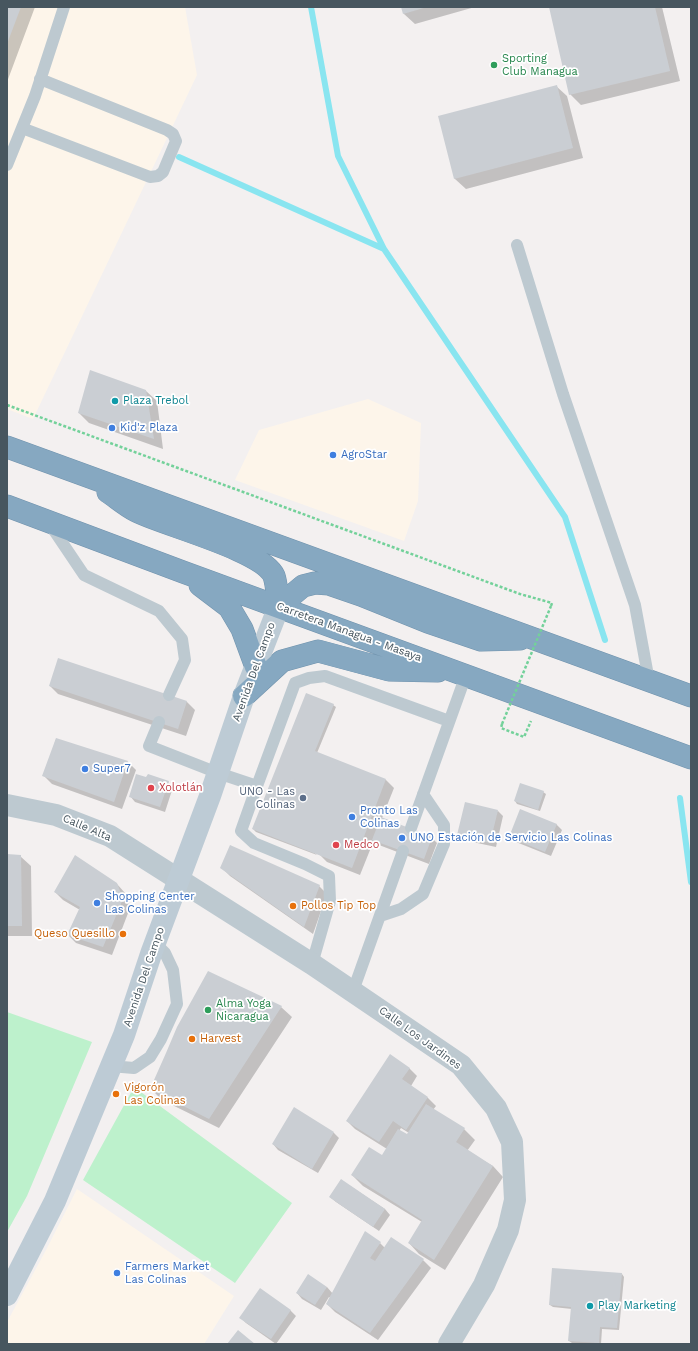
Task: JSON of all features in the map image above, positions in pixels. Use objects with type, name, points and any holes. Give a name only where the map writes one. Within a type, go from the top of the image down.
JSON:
[{"type":"highway","points":[[7,447],[691,696]]},
{"type":"highway","points":[[84,475],[135,511],[201,535],[255,558],[264,564],[274,576],[279,606]]},
{"type":"highway","name":"Carretera Managua - Masaya","points":[[7,506],[691,758]]},
{"type":"highway","points":[[183,572],[229,607],[242,629],[256,667]]},
{"type":"highway","points":[[279,606],[303,586],[315,583],[329,584],[428,622],[481,640],[532,639]]},
{"type":"highway","points":[[244,696],[282,661],[318,651],[389,670],[460,673]]},
{"type":"street","name":"Avenida Del Campo","points":[[7,1295],[55,1201],[124,1035],[155,943],[218,773],[244,696],[279,606]]},
{"type":"street","name":"Calle Alta","points":[[7,805],[56,815],[110,836],[179,881]]},
{"type":"street","name":"Calle Los Jardines","points":[[179,881],[312,964],[461,1065],[496,1108],[512,1142],[515,1200],[508,1230],[484,1285],[448,1344]]},
{"type":"lane","points":[[7,165],[40,79],[64,7]]},
{"type":"lane","points":[[22,128],[150,177],[158,176],[163,172],[176,141],[173,134],[167,130],[40,79]]},
{"type":"lane","points":[[517,245],[563,394],[635,605],[650,681]]},
{"type":"lane","points":[[48,522],[84,575],[159,611],[182,639],[185,660],[169,695]]},
{"type":"lane","points":[[411,828],[450,721],[460,673]]},
{"type":"lane","points":[[312,964],[330,901],[329,876],[305,864],[254,844],[241,831],[295,683],[309,678],[325,676],[450,721]]},
{"type":"lane","points":[[159,722],[150,746],[218,773],[257,786]]},
{"type":"lane","points":[[380,916],[401,909],[423,894],[444,844],[444,825],[423,794]]},
{"type":"lane","points":[[353,991],[403,851]]},
{"type":"lane","points":[[110,1066],[134,1068],[150,1057],[161,1039],[177,1004],[173,970],[165,953],[155,943]]},
{"type":"path","points":[[7,405],[552,604],[501,728],[524,737]]},
{"type":"shaded area","points":[[7,7],[185,7],[197,75],[33,419],[7,409]]},
{"type":"shaded area","name":"AgroStar","points":[[368,399],[421,423],[418,501],[404,541],[235,480],[259,430]]},
{"type":"shaded area","name":"Farmers Market Las Colinas","points":[[77,1189],[234,1296],[204,1344],[7,1344],[7,1322]]},
{"type":"green space","points":[[7,1012],[92,1042],[27,1196],[7,1232]]},
{"type":"green space","points":[[134,1087],[292,1203],[235,1283],[83,1180]]},
{"type":"building","points":[[7,7],[21,7],[7,44]]},
{"type":"building","points":[[401,7],[427,7],[403,14]]},
{"type":"building","points":[[549,7],[655,7],[670,71],[569,95]]},
{"type":"building","points":[[557,85],[573,148],[454,179],[438,116]]},
{"type":"building","name":"Plaza Trebol","points":[[90,370],[146,390],[154,439],[78,413]]},
{"type":"building","points":[[58,658],[187,701],[178,729],[49,686]]},
{"type":"building","name":"UNO - Las Colinas","points":[[306,693],[334,704],[315,751],[386,779],[352,868],[252,829]]},
{"type":"building","name":"Super7","points":[[56,738],[128,761],[114,802],[42,776]]},
{"type":"building","points":[[136,774],[146,777],[148,774],[169,781],[160,807],[129,797]]},
{"type":"building","points":[[520,783],[544,791],[538,810],[514,801]]},
{"type":"building","points":[[465,802],[498,810],[490,843],[457,835]]},
{"type":"building","points":[[520,809],[557,824],[545,852],[509,837]]},
{"type":"building","name":"UNO Estación de Servicio Las Colinas","points":[[381,817],[432,837],[424,859],[372,840]]},
{"type":"building","name":"Pollos Tip Top","points":[[230,845],[320,885],[304,927],[220,868]]},
{"type":"building","points":[[7,854],[21,855],[22,926],[7,926]]},
{"type":"building","name":"Shopping Center Las Colinas","points":[[75,855],[117,883],[123,899],[103,947],[67,935],[80,907],[54,892]]},
{"type":"building","points":[[208,971],[282,1006],[209,1119],[150,1089],[177,1027]]},
{"type":"building","points":[[390,1054],[410,1068],[402,1079],[428,1097],[406,1130],[393,1121],[379,1142],[346,1121]]},
{"type":"building","points":[[426,1104],[465,1128],[456,1142],[493,1166],[434,1260],[408,1243],[422,1220],[351,1175],[369,1147],[382,1155],[398,1129],[407,1134]]},
{"type":"building","points":[[294,1107],[334,1132],[312,1169],[272,1144]]},
{"type":"building","points":[[341,1179],[385,1209],[373,1227],[329,1197]]},
{"type":"building","points":[[365,1231],[381,1242],[370,1258],[375,1261],[391,1237],[424,1259],[370,1333],[326,1304]]},
{"type":"building","name":"Play Marketing","points":[[552,1268],[622,1273],[617,1328],[600,1327],[599,1343],[568,1341],[571,1307],[549,1305]]},
{"type":"building","points":[[308,1274],[327,1287],[315,1305],[296,1293]]},
{"type":"building","points":[[260,1288],[291,1310],[271,1339],[239,1318]]},
{"type":"building","points":[[238,1330],[255,1344],[227,1344]]},
{"type":"waterway","points":[[311,7],[338,156],[384,249]]},
{"type":"waterway","points":[[179,157],[384,249],[565,517],[605,640]]},
{"type":"waterway","points":[[680,798],[691,882]]},
{"type":"place","name":"Sporting Club Managua","points":[[494,65]]},
{"type":"place","name":"Plaza Trebol","points":[[115,401]]},
{"type":"place","name":"Kid'z Plaza","points":[[112,428]]},
{"type":"place","name":"AgroStar","points":[[333,455]]},
{"type":"place","name":"Super7","points":[[85,769]]},
{"type":"place","name":"Xolotlán","points":[[151,788]]},
{"type":"place","name":"UNO - Las Colinas","points":[[303,798]]},
{"type":"place","name":"Pronto Las Colinas","points":[[352,817]]},
{"type":"place","name":"UNO Estación de Servicio Las Colinas","points":[[402,838]]},
{"type":"place","name":"Medco","points":[[336,845]]},
{"type":"place","name":"Shopping Center Las Colinas","points":[[97,903]]},
{"type":"place","name":"Pollos Tip Top","points":[[293,906]]},
{"type":"place","name":"Queso Quesillo","points":[[123,934]]},
{"type":"place","name":"Alma Yoga Nicaragua","points":[[208,1010]]},
{"type":"place","name":"Harvest","points":[[192,1039]]},
{"type":"place","name":"Vigorón Las Colinas","points":[[116,1094]]},
{"type":"place","name":"Farmers Market Las Colinas","points":[[117,1273]]},
{"type":"place","name":"Play Marketing","points":[[590,1306]]}]
